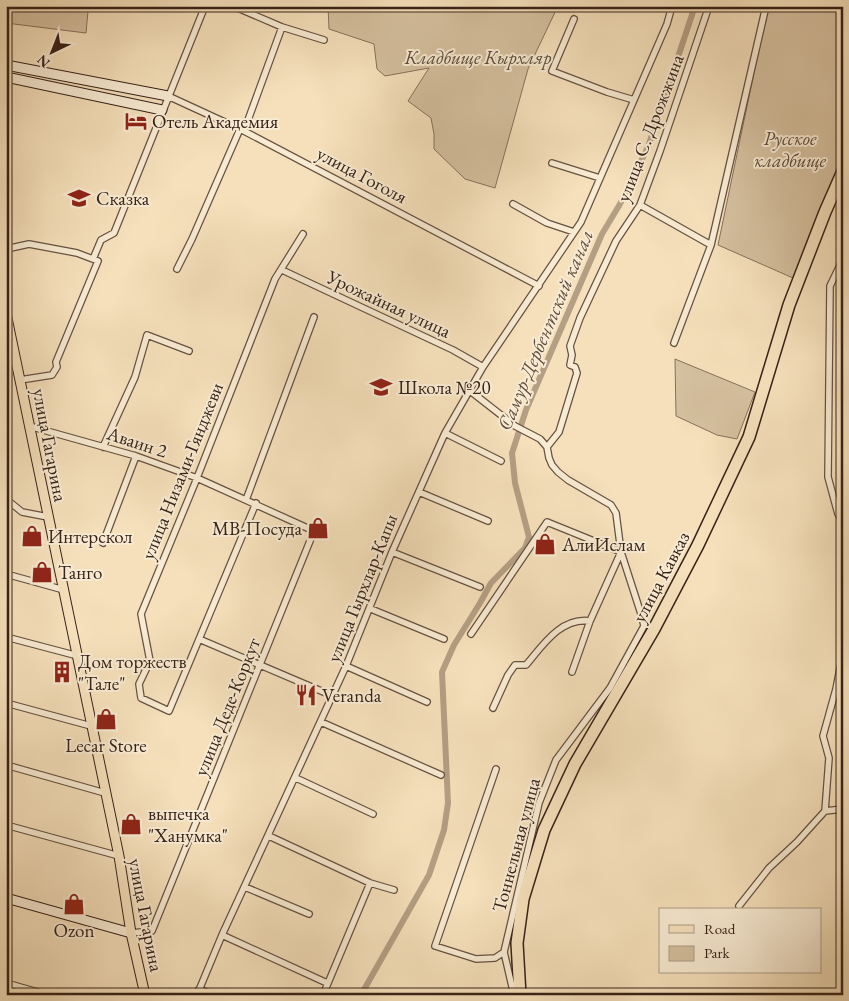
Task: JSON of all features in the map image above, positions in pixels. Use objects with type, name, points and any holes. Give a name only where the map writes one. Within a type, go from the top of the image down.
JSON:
[{"type":"highway","name":"улица Кавказ","points":[[520,995],[517,943],[523,900],[544,830],[575,764],[654,629],[698,545],[749,436],[788,305],[843,172]]},
{"type":"main road","name":"улица Гагарина","points":[[6,313],[78,656],[144,995]]},
{"type":"street","points":[[20,380],[52,375],[57,367],[56,362],[96,260],[101,240],[114,233],[205,6]]},
{"type":"street","points":[[232,6],[282,27],[324,40]]},
{"type":"street","name":"улица С. Дрожжина","points":[[539,286],[581,222],[667,24],[672,6]]},
{"type":"street","name":"улица С. Дрожжина","points":[[547,447],[559,432],[578,373],[570,365],[572,355],[570,348],[580,318],[616,241],[640,205],[709,6]]},
{"type":"street","points":[[674,344],[711,245],[766,6]]},
{"type":"street","points":[[574,19],[552,71],[606,92],[634,100]]},
{"type":"street","points":[[177,269],[242,130],[282,27]]},
{"type":"street","points":[[6,65],[168,96]]},
{"type":"street","points":[[6,77],[162,110]]},
{"type":"street","name":"улица Гоголя","points":[[168,96],[242,130],[539,286]]},
{"type":"street","points":[[552,163],[600,178]]},
{"type":"street","points":[[513,204],[547,223],[574,232]]},
{"type":"street","points":[[640,205],[711,245]]},
{"type":"street","name":"улица Низами-Гянджеви","points":[[199,639],[169,711],[142,698],[139,684],[150,661],[141,614],[275,279],[304,234]]},
{"type":"street","points":[[6,249],[29,244],[77,253],[96,260]]},
{"type":"street","points":[[843,259],[830,286],[828,477],[838,514],[843,522]]},
{"type":"street","name":"Урожайная улица","points":[[282,270],[453,350],[483,367]]},
{"type":"street","name":"улица Гырхлар-Капы","points":[[198,992],[222,935],[333,696],[392,552],[446,433],[483,367],[539,286]]},
{"type":"street","points":[[246,500],[314,317]]},
{"type":"street","points":[[103,447],[134,377],[147,335],[189,351]]},
{"type":"street","points":[[469,390],[515,426],[540,439],[547,447]]},
{"type":"street","name":"Аваин 2","points":[[29,426],[136,456],[196,478],[256,503],[314,531]]},
{"type":"street","points":[[446,433],[501,461]]},
{"type":"street","name":"Тоннельная улица","points":[[496,769],[435,946],[476,959],[494,958],[504,952],[539,803],[556,760],[610,688],[644,626],[621,552],[616,513],[611,506],[558,472],[549,458],[547,447]]},
{"type":"street","points":[[103,543],[136,456]]},
{"type":"street","points":[[419,492],[488,522]]},
{"type":"street","points":[[6,499],[22,512],[48,517]]},
{"type":"street","points":[[256,503],[199,639],[333,696]]},
{"type":"street","points":[[470,634],[547,522],[621,552],[590,621],[572,672]]},
{"type":"street","name":"улица Деде-Коркут","points":[[132,933],[152,931],[314,531]]},
{"type":"street","points":[[392,552],[480,587]]},
{"type":"street","points":[[6,574],[64,590]]},
{"type":"street","points":[[370,609],[444,639]]},
{"type":"street","points":[[642,616],[654,629]]},
{"type":"street","points":[[493,708],[508,675],[515,665],[526,665],[546,640],[562,627],[580,620],[590,621]]},
{"type":"street","points":[[6,636],[78,656]]},
{"type":"street","points":[[738,906],[769,868],[797,842],[825,811],[829,758],[823,736],[836,689],[843,653]]},
{"type":"street","points":[[346,666],[427,702]]},
{"type":"street","points":[[836,689],[843,694]]},
{"type":"street","points":[[6,702],[91,726]]},
{"type":"street","points":[[321,722],[441,775]]},
{"type":"street","points":[[6,764],[105,793]]},
{"type":"street","points":[[296,778],[373,814]]},
{"type":"street","points":[[825,811],[843,809]]},
{"type":"street","points":[[6,825],[118,856]]},
{"type":"street","points":[[269,836],[370,883],[394,890]]},
{"type":"street","points":[[323,995],[370,883]]},
{"type":"street","points":[[245,887],[309,914]]},
{"type":"street","points":[[6,898],[132,933]]},
{"type":"street","points":[[222,935],[327,983]]},
{"type":"street","points":[[504,952],[514,995]]},
{"type":"street","points":[[6,983],[48,995]]},
{"type":"street","points":[[198,992],[213,995]]},
{"type":"green space","points":[[6,6],[57,6],[88,11],[86,33],[6,23]]},
{"type":"green space","name":"Кладбище Кырхляр","points":[[328,6],[558,6],[528,69],[495,188],[465,179],[434,149],[431,118],[408,101],[429,68],[385,76],[377,69],[374,44],[329,29]]},
{"type":"green space","name":"Русское кладбище","points":[[769,6],[843,6],[843,158],[793,278],[718,245]]},
{"type":"green space","points":[[675,359],[755,392],[737,439],[717,435],[676,416]]},
{"type":"waterway","name":"Самур-Дербентский канал","points":[[361,995],[429,875],[444,830],[448,803],[442,672],[454,645],[491,583],[525,548],[529,537],[515,483],[512,453],[526,410],[602,234],[620,204],[648,147],[695,6]]},
{"type":"place","name":"Отель Академия","points":[[136,121]]},
{"type":"place","name":"Сказка","points":[[79,198]]},
{"type":"place","name":"Школа №20","points":[[381,387]]},
{"type":"place","name":"МВ-Посуда","points":[[318,528]]},
{"type":"place","name":"Интерскол","points":[[32,536]]},
{"type":"place","name":"АлиИслам","points":[[545,544]]},
{"type":"place","name":"Танго","points":[[42,572]]},
{"type":"place","name":"Дом торжеств \"Тале\"","points":[[62,672]]},
{"type":"place","name":"Veranda","points":[[306,695]]},
{"type":"place","name":"Lecar Store","points":[[106,719]]},
{"type":"place","name":"выпечка \"Ханумка\"","points":[[131,824]]},
{"type":"place","name":"Ozon","points":[[74,904]]}]
